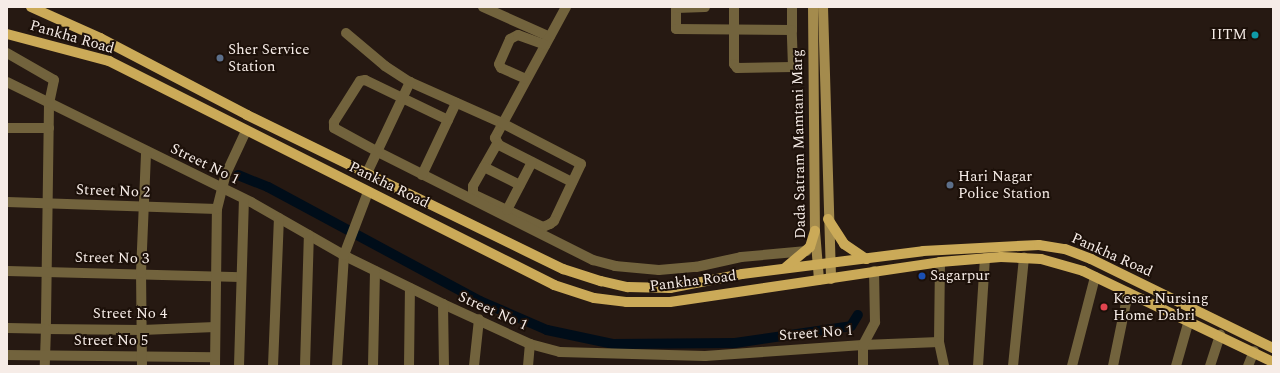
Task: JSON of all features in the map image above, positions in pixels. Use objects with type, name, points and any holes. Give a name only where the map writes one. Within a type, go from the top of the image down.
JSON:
[{"type":"main road","name":"Pankha Road","points":[[31,7],[100,38],[366,174],[563,269],[601,281],[628,287],[670,288],[783,269],[829,263],[998,245],[1039,245],[1064,249],[1091,259],[1273,348]]},
{"type":"main road","name":"Pankha Road","points":[[7,34],[109,61],[554,285],[594,298],[626,302],[670,302],[940,262],[985,258],[1024,258],[1061,263],[1095,277],[1254,351],[1273,362]]},
{"type":"main road","points":[[828,219],[844,244],[866,259]]},
{"type":"main road","points":[[783,269],[807,251],[815,231]]},
{"type":"street","points":[[483,7],[548,41]]},
{"type":"street","points":[[566,7],[495,138],[497,144],[572,182]]},
{"type":"street","points":[[705,7],[676,7],[676,29],[734,28],[792,30]]},
{"type":"street","points":[[734,7],[734,64],[742,68],[793,67],[792,7]]},
{"type":"street","name":"Dada Satram Mamtani Marg","points":[[813,7],[815,231],[819,280]]},
{"type":"street","name":"Dada Satram Mamtani Marg","points":[[823,7],[829,263],[831,279]]},
{"type":"street","points":[[346,33],[384,66],[410,82],[502,123],[582,164],[554,221],[550,224],[543,227],[473,194],[473,186],[497,144]]},
{"type":"street","points":[[526,79],[501,68],[499,64],[510,39],[518,35],[548,41]]},
{"type":"street","points":[[7,53],[54,80],[49,104],[45,366]]},
{"type":"street","points":[[448,120],[369,81],[360,81],[334,122],[334,128],[422,175],[545,237],[593,260],[615,266],[659,270],[696,267],[741,258],[807,251]]},
{"type":"street","name":"Street No 1","points":[[7,82],[146,152],[244,199],[375,271],[530,344],[580,354],[705,356],[863,344],[939,342]]},
{"type":"street","points":[[366,174],[378,152],[410,82]]},
{"type":"street","points":[[422,175],[456,103]]},
{"type":"street","points":[[7,128],[49,128]]},
{"type":"street","points":[[215,361],[217,209],[225,176],[246,131]]},
{"type":"street","points":[[142,361],[141,273],[146,152]]},
{"type":"street","points":[[507,210],[532,162]]},
{"type":"street","points":[[484,167],[520,185]]},
{"type":"street","points":[[337,366],[344,255],[368,192]]},
{"type":"street","points":[[239,366],[244,199]]},
{"type":"street","name":"Street No 2","points":[[7,202],[217,209]]},
{"type":"street","points":[[273,366],[279,218]]},
{"type":"street","points":[[305,366],[309,235]]},
{"type":"street","points":[[978,366],[985,258]]},
{"type":"street","points":[[1013,366],[1024,258]]},
{"type":"street","points":[[940,262],[939,342],[944,366]]},
{"type":"street","name":"Street No 3","points":[[7,271],[141,273],[242,277]]},
{"type":"street","points":[[373,366],[375,271]]},
{"type":"street","points":[[863,366],[863,344],[875,322],[874,271]]},
{"type":"street","points":[[1072,366],[1095,277]]},
{"type":"street","points":[[409,366],[410,288]]},
{"type":"street","points":[[1113,366],[1128,293]]},
{"type":"street","points":[[443,304],[444,366]]},
{"type":"street","points":[[474,366],[479,319]]},
{"type":"street","points":[[1176,366],[1189,320]]},
{"type":"street","name":"Street No 4","points":[[7,328],[142,330],[215,328]]},
{"type":"street","points":[[1210,366],[1220,335]]},
{"type":"street","points":[[528,366],[530,344]]},
{"type":"street","points":[[1248,366],[1254,351]]},
{"type":"street","name":"Street No 5","points":[[7,355],[142,361],[215,361]]},
{"type":"waterway","points":[[238,175],[268,187],[480,301],[547,330],[613,344],[735,343],[851,326],[858,315]]},
{"type":"place","name":"IITM","points":[[1255,35]]},
{"type":"place","name":"Sher Service Station","points":[[220,58]]},
{"type":"place","name":"Hari Nagar Police Station","points":[[950,185]]},
{"type":"place","name":"Sagarpur","points":[[922,276]]},
{"type":"place","name":"Kesar Nursing Home Dabri","points":[[1104,307]]}]
